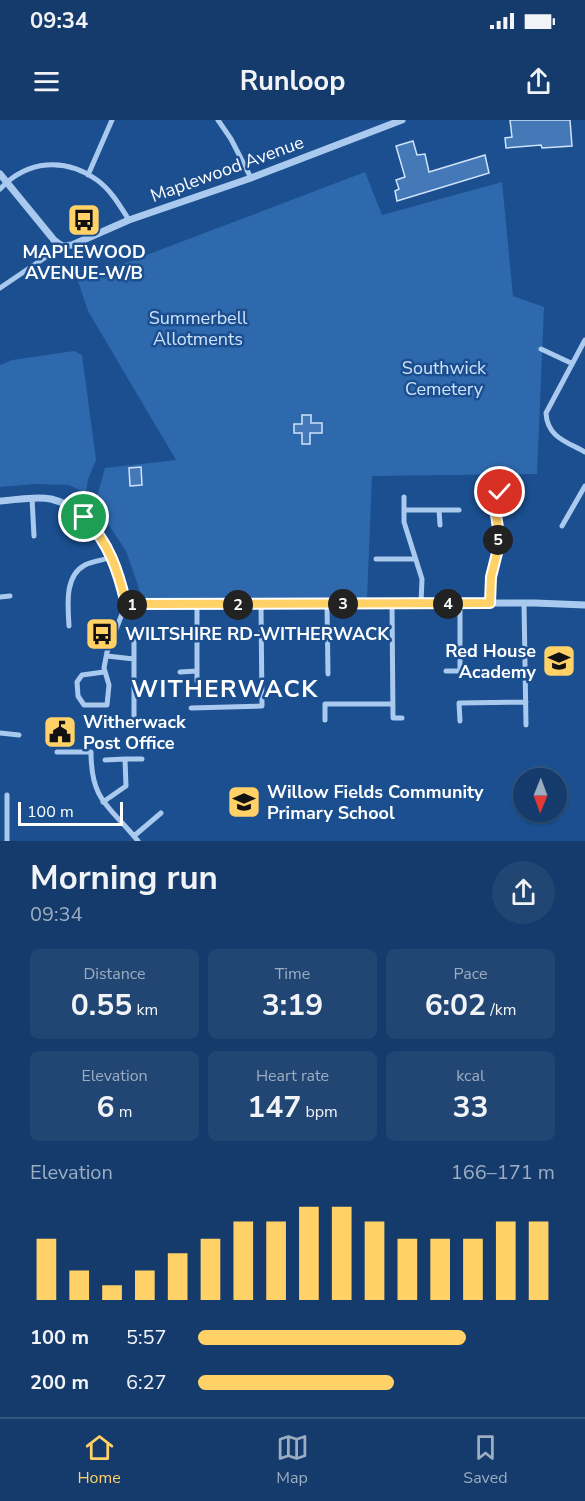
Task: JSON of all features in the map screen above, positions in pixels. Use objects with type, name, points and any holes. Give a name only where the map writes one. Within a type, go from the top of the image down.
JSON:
[{"type":"street","points":[[88,175],[112,120]]},
{"type":"street","points":[[218,120],[231,139],[251,178]]},
{"type":"street","name":"Maplewood Avenue","points":[[62,246],[251,178],[402,120]]},
{"type":"street","points":[[0,189],[29,168],[55,163],[77,169],[97,180],[113,194],[129,220]]},
{"type":"street","points":[[0,174],[54,240],[62,246],[0,288]]},
{"type":"street","points":[[585,340],[546,413],[550,431],[585,452]]},
{"type":"street","points":[[541,349],[571,363]]},
{"type":"street","points":[[562,526],[585,486]]},
{"type":"street","points":[[490,603],[491,577],[498,549],[495,508],[500,492]]},
{"type":"street","points":[[405,497],[404,522],[422,579],[422,603]]},
{"type":"street","points":[[32,498],[34,536]]},
{"type":"street","points":[[0,501],[50,499],[68,505],[96,530],[118,570],[126,604],[107,656],[104,672],[110,685],[107,705],[84,705],[78,696],[77,682],[82,675],[104,672]]},
{"type":"street","points":[[404,510],[459,510]]},
{"type":"street","points":[[439,510],[440,525]]},
{"type":"street","points":[[69,626],[68,596],[74,574],[84,566],[112,557]]},
{"type":"street","points":[[376,559],[415,559]]},
{"type":"street","points":[[0,597],[10,596]]},
{"type":"street","points":[[524,603],[526,725]]},
{"type":"street","points":[[126,604],[535,603],[585,605]]},
{"type":"street","points":[[327,604],[328,674]]},
{"type":"street","points":[[392,604],[393,718],[402,718]]},
{"type":"street","points":[[446,671],[460,671],[460,604]]},
{"type":"street","points":[[197,605],[197,681]]},
{"type":"street","points":[[191,708],[262,706],[261,605]]},
{"type":"street","points":[[134,631],[134,724]]},
{"type":"street","points":[[107,656],[134,659]]},
{"type":"street","points":[[180,672],[197,671]]},
{"type":"street","points":[[460,721],[459,703],[526,702]]},
{"type":"street","points":[[325,720],[326,704],[393,704]]},
{"type":"street","points":[[0,733],[19,735]]},
{"type":"street","points":[[57,752],[91,752],[92,777],[96,790],[103,802],[136,838],[161,813]]},
{"type":"street","points":[[103,802],[126,786],[125,759]]},
{"type":"street","points":[[105,760],[142,759]]},
{"type":"street","points":[[7,795],[7,841]]},
{"type":"green space","points":[[365,172],[382,215],[502,182],[513,296],[544,307],[537,474],[372,476],[367,600],[143,600],[126,551],[95,504],[105,468],[176,460],[88,311],[78,281]]},
{"type":"green space","points":[[74,351],[82,355],[96,460],[88,479],[86,493],[69,485],[34,484],[0,487],[0,365],[12,360]]},
{"type":"building","points":[[510,120],[570,120],[572,146],[542,148],[541,145],[506,148],[505,138],[512,137]]},
{"type":"building","points":[[413,141],[417,155],[425,154],[429,172],[485,155],[489,173],[397,201],[395,191],[399,189],[396,180],[405,177],[396,146]]},
{"type":"building","points":[[302,415],[311,415],[311,423],[322,423],[322,433],[310,433],[310,444],[302,444],[302,433],[294,433],[294,424],[302,424]]},
{"type":"building","points":[[141,467],[142,485],[130,486],[129,468]]},
{"type":"place","name":"MAPLEWOOD AVENUE-W/B","points":[[84,220]]},
{"type":"place","name":"WILTSHIRE RD-WITHERWACK","points":[[102,634]]},
{"type":"place","name":"Red House Academy","points":[[559,661]]},
{"type":"place","name":"Witherwack Post Office","points":[[60,732]]},
{"type":"place","name":"Willow Fields Community Primary School","points":[[244,802]]},
{"type":"district","name":"WITHERWACK","points":[[225,689]]},
{"type":"route","points":[[84,517],[105,541],[118,570],[126,604],[490,603],[491,577],[498,549],[495,508],[500,492]]},
{"type":"park label","name":"Summerbell Allotments","points":[[198,328]]},
{"type":"park label","name":"Southwick Cemetery","points":[[444,378]]}]
